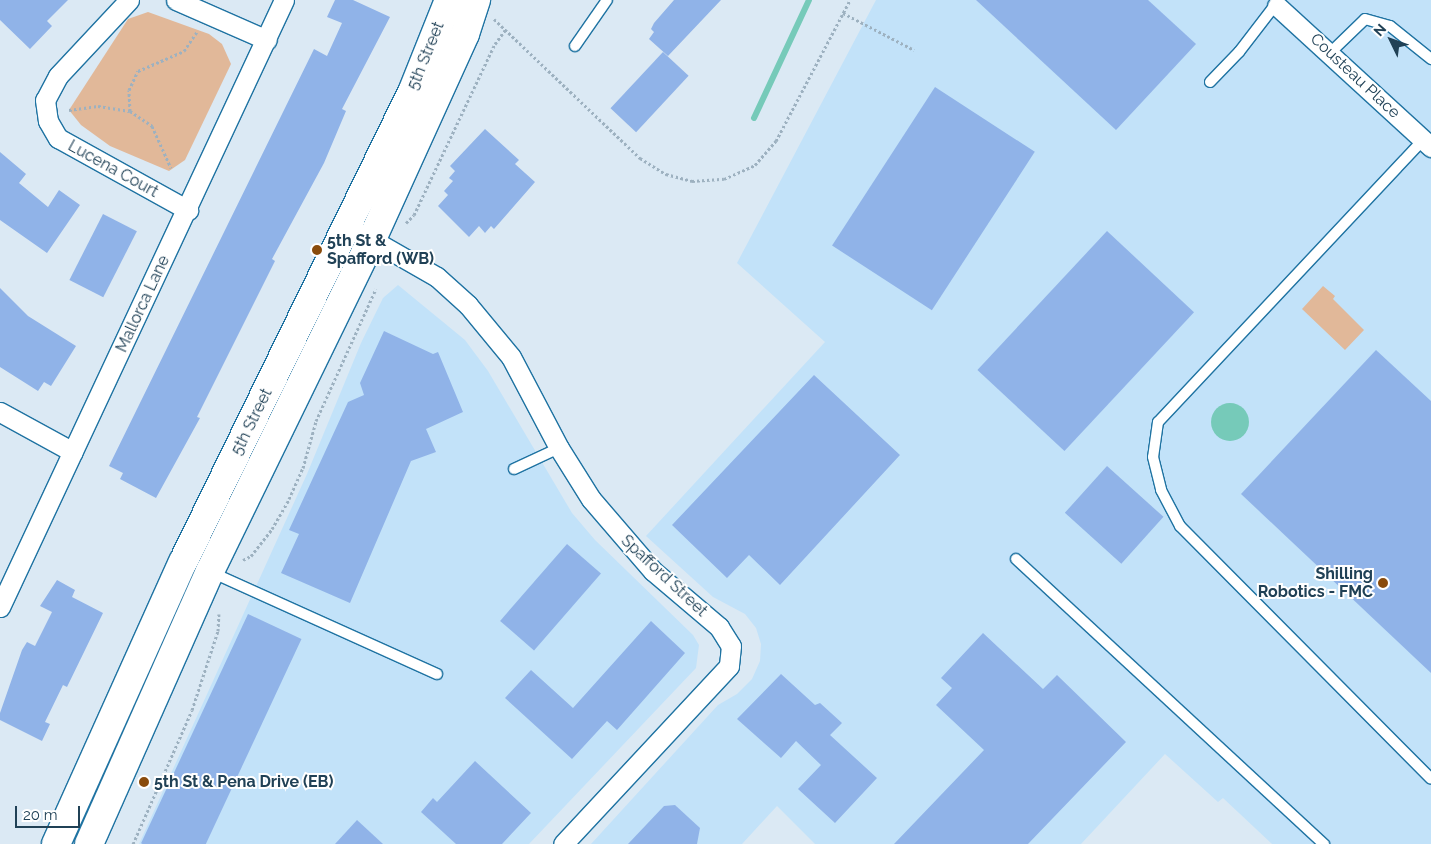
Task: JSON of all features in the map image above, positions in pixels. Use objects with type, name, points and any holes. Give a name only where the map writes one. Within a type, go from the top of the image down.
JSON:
[{"type":"main road","name":"5th Street","points":[[56,844],[183,562],[348,227],[413,90],[449,0]]},
{"type":"main road","name":"5th Street","points":[[89,844],[219,575],[465,34],[483,8]]},
{"type":"street","name":"Lucena Court","points":[[129,0],[58,76],[45,100],[48,120],[58,138],[188,210]]},
{"type":"street","points":[[176,0],[267,40]]},
{"type":"street","name":"Mallorca Lane","points":[[0,607],[188,210],[284,0]]},
{"type":"street","name":"Cousteau Place","points":[[1274,3],[1331,52],[1427,143]]},
{"type":"street","name":"Spafford Street","points":[[348,227],[437,277],[468,305],[511,357],[559,448],[621,536],[653,571],[718,627],[731,646],[729,666],[563,844]]},
{"type":"street","points":[[0,412],[73,452]]},
{"type":"lane","points":[[576,46],[607,0]]},
{"type":"lane","points":[[1210,82],[1274,3]]},
{"type":"lane","points":[[1331,52],[1365,19],[1390,26],[1431,59]]},
{"type":"lane","points":[[1427,143],[1158,422],[1153,457],[1162,490],[1180,526],[1431,779]]},
{"type":"lane","points":[[514,469],[559,448]]},
{"type":"lane","points":[[1016,559],[1324,844]]},
{"type":"lane","points":[[219,575],[437,674]]},
{"type":"path","points":[[483,8],[640,158],[666,174],[692,181],[724,179],[755,165],[776,141],[850,0]]},
{"type":"path","points":[[843,13],[914,50]]},
{"type":"path","points":[[130,111],[129,90],[138,71],[184,51],[198,30]]},
{"type":"path","points":[[406,223],[414,215],[495,44],[505,30]]},
{"type":"path","points":[[69,110],[98,106],[130,111],[152,126],[171,168]]},
{"type":"path","points":[[133,844],[192,710],[218,631],[221,596],[219,575],[251,556],[272,529],[289,499],[302,468],[316,421],[374,299],[376,284]]},
{"type":"shaded area","points":[[876,0],[1431,0],[1431,844],[1272,844],[1223,798],[1218,802],[1165,754],[1081,844],[815,844],[777,806],[742,844],[591,844],[718,705],[737,694],[752,679],[760,661],[761,644],[756,628],[745,614],[713,597],[646,536],[825,342],[737,263]]},
{"type":"shaded area","points":[[148,12],[209,34],[222,44],[231,64],[185,160],[169,171],[110,146],[81,125],[69,110],[128,19]]},
{"type":"shaded area","points":[[398,285],[465,340],[488,371],[572,513],[595,540],[693,635],[699,645],[696,668],[529,844],[139,844],[307,474],[361,343],[383,298]]},
{"type":"shaded area","points":[[1323,286],[1335,296],[1333,299],[1364,330],[1345,350],[1302,309]]},
{"type":"shaded area","points":[[1230,403],[1243,409],[1249,422],[1243,435],[1230,441],[1217,435],[1211,422],[1217,409]]},
{"type":"building","points":[[0,0],[68,0],[47,21],[52,26],[30,49],[0,20]]},
{"type":"building","points":[[335,0],[353,0],[390,17],[342,109],[346,111],[324,163],[272,259],[275,261],[197,417],[200,418],[156,498],[120,479],[123,473],[109,466],[314,49],[327,56],[342,23],[327,17]]},
{"type":"building","points":[[674,0],[721,0],[668,56],[649,39],[654,32],[651,29],[654,23]]},
{"type":"building","points":[[976,0],[1148,0],[1196,44],[1116,130]]},
{"type":"building","points":[[663,52],[689,76],[636,132],[610,108]]},
{"type":"building","points":[[935,87],[1035,152],[932,310],[832,246]]},
{"type":"building","points":[[485,129],[519,160],[515,164],[535,182],[494,229],[491,226],[485,233],[479,226],[469,237],[438,206],[448,195],[444,191],[453,181],[449,178],[455,171],[450,166]]},
{"type":"building","points":[[0,152],[26,174],[19,183],[48,207],[59,190],[80,205],[47,253],[0,220]]},
{"type":"building","points":[[103,214],[137,231],[103,297],[69,280]]},
{"type":"building","points":[[1107,231],[1194,312],[1064,451],[977,370]]},
{"type":"building","points":[[0,288],[28,316],[76,346],[51,386],[44,382],[38,391],[0,367]]},
{"type":"building","points":[[384,331],[433,354],[438,352],[463,412],[426,429],[436,452],[411,461],[350,603],[281,573],[299,534],[289,530],[348,402],[364,395],[360,383]]},
{"type":"building","name":"Shilling Robotics - FMC","points":[[1376,350],[1431,401],[1431,673],[1241,494]]},
{"type":"building","points":[[814,375],[900,455],[780,585],[749,555],[727,578],[672,525]]},
{"type":"building","points":[[1107,466],[1163,517],[1121,564],[1065,513]]},
{"type":"building","points":[[567,544],[601,574],[534,651],[500,621]]},
{"type":"building","points":[[57,580],[75,590],[72,597],[103,613],[67,687],[63,685],[45,722],[50,724],[42,741],[0,720],[0,713],[22,650],[27,642],[35,646],[52,612],[40,606]]},
{"type":"building","points":[[248,614],[301,639],[206,844],[141,843]]},
{"type":"building","points":[[651,621],[685,653],[617,730],[607,721],[572,759],[505,698],[531,670],[573,708]]},
{"type":"building","points":[[983,633],[1043,689],[1057,675],[1126,742],[1028,844],[894,844],[984,750],[936,705],[952,688],[941,678]]},
{"type":"building","points":[[781,674],[815,705],[820,703],[842,723],[830,735],[877,778],[835,823],[798,789],[821,765],[796,741],[781,758],[737,719]]},
{"type":"building","points":[[475,761],[531,813],[502,844],[456,844],[421,812],[433,798],[437,802]]},
{"type":"building","points":[[675,805],[700,828],[697,844],[628,844],[664,806]]},
{"type":"building","points":[[357,820],[383,844],[335,844]]},
{"type":"waterway","points":[[754,118],[809,0]]},
{"type":"place","name":"5th St & Spafford (WB)","points":[[317,250]]},
{"type":"place","name":"Shilling Robotics - FMC","points":[[1383,583]]},
{"type":"place","name":"5th St & Pena Drive (EB)","points":[[144,782]]}]
